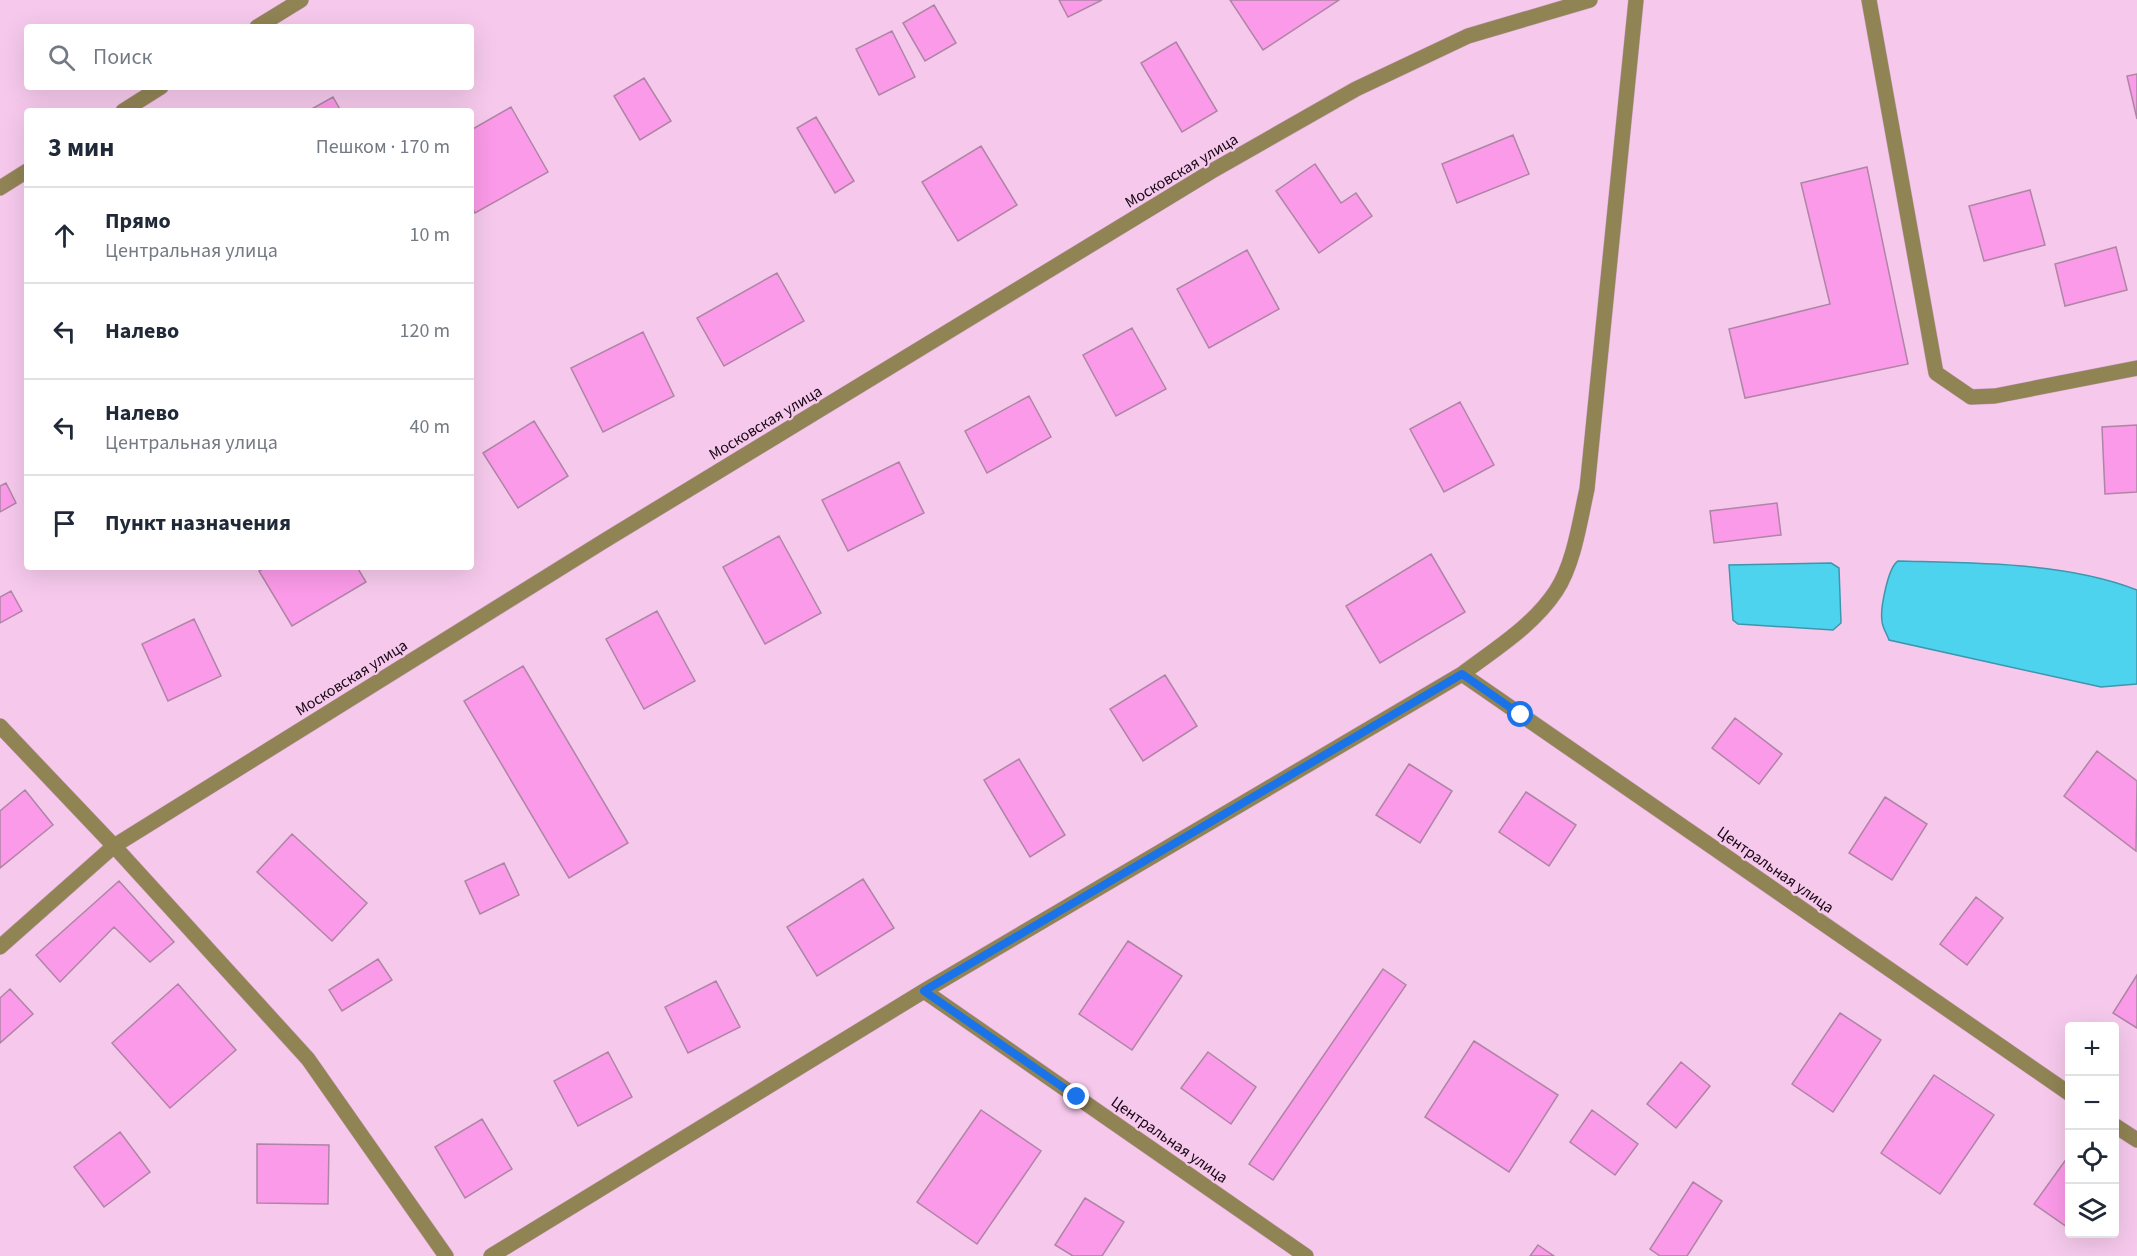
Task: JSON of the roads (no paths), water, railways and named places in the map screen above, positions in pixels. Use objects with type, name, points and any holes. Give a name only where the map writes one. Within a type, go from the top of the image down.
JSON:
[{"type":"street","points":[[262,24],[301,0]]},
{"type":"street","name":"Московская улица","points":[[0,947],[114,846],[604,541],[1233,159],[1356,89],[1468,36],[1590,0]]},
{"type":"street","points":[[491,1256],[924,991],[1462,674],[1537,614],[1557,590],[1576,541],[1587,489],[1636,0]]},
{"type":"street","points":[[1869,0],[1936,373],[1971,397],[1995,396],[2137,368]]},
{"type":"street","points":[[128,108],[156,90]]},
{"type":"street","points":[[0,188],[24,173]]},
{"type":"street","name":"Центральная улица","points":[[1462,674],[2065,1091]]},
{"type":"street","points":[[0,726],[114,846],[308,1059],[446,1256]]},
{"type":"street","name":"Центральная улица","points":[[924,991],[1306,1256]]},
{"type":"street","points":[[2119,1128],[2137,1140]]},
{"type":"water","points":[[1898,561],[2050,569],[2109,581],[2137,590],[2137,684],[2101,687],[1889,640],[1882,623],[1882,607],[1888,579]]},
{"type":"water","points":[[1831,563],[1839,568],[1841,623],[1833,630],[1738,624],[1733,620],[1729,565]]}]
